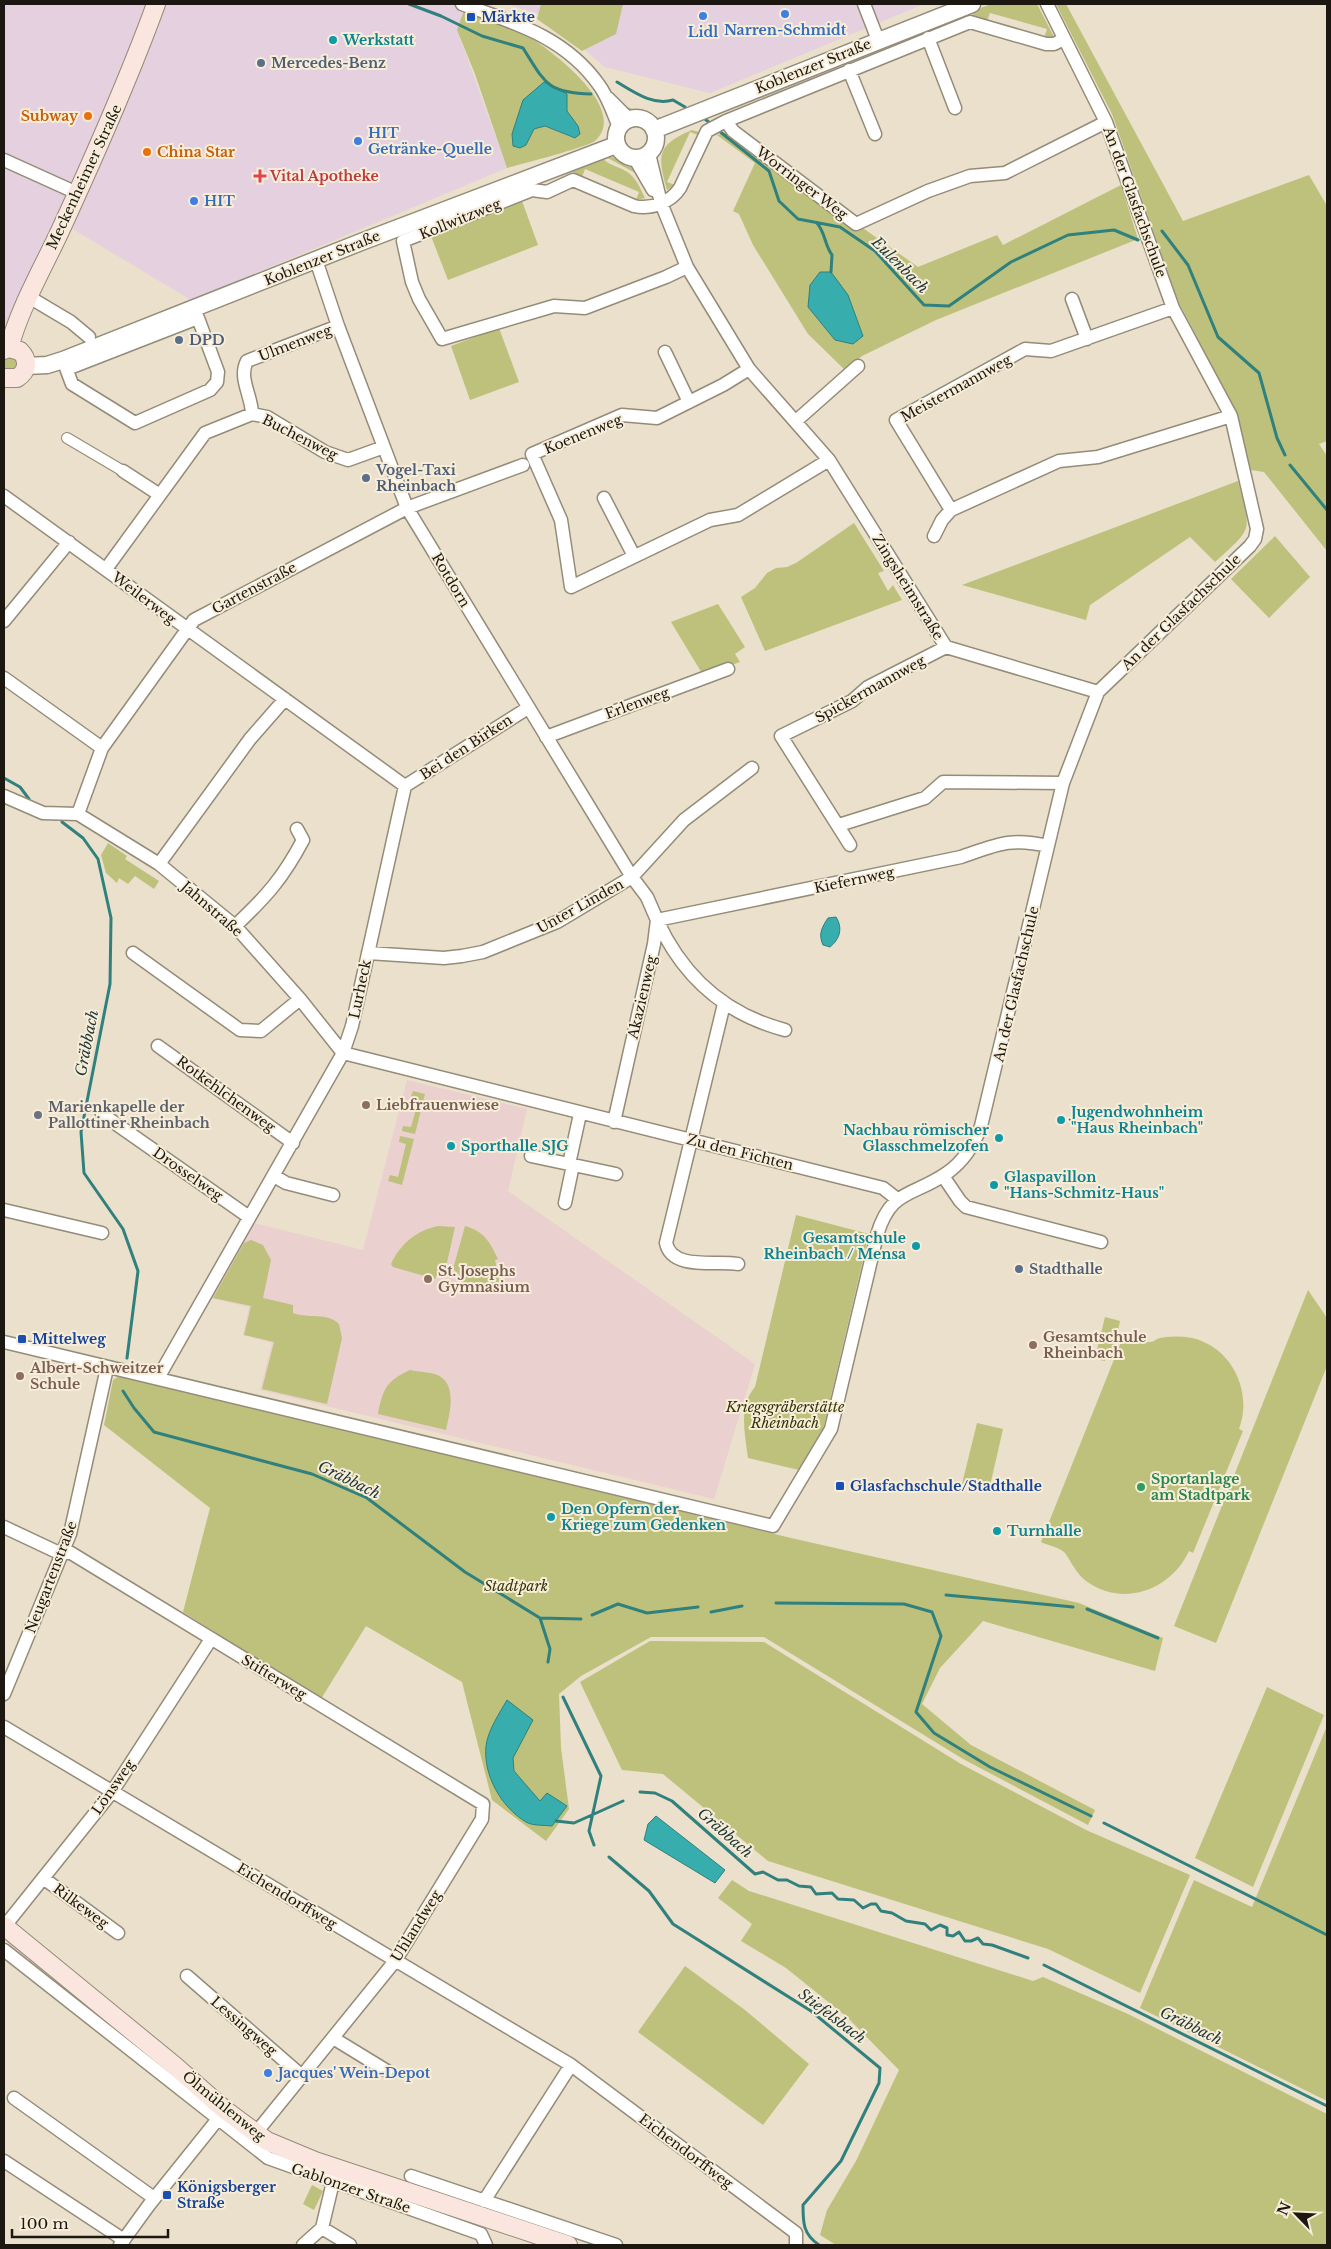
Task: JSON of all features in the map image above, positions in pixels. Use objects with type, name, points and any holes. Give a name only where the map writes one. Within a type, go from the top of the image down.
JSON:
[{"type":"main road","name":"Meckenheimer Straße","points":[[6,349],[124,90],[156,4]]},
{"type":"main road","points":[[5,379],[17,378],[25,371],[26,366],[26,360],[20,351],[6,349]]},
{"type":"main road","name":"Ölmühlenweg","points":[[4,1926],[168,2060],[221,2115],[278,2148],[568,2245]]},
{"type":"street","points":[[462,4],[531,28],[547,38],[581,64],[605,94],[624,123]]},
{"type":"street","points":[[864,4],[878,40]]},
{"type":"street","name":"Koblenzer Straße","points":[[654,130],[972,4]]},
{"type":"street","name":"An der Glasfachschule","points":[[897,1199],[943,1176],[964,1158],[974,1144],[981,1126],[1063,783],[1098,692],[1255,539],[1256,519],[1231,416],[1173,308],[1106,122],[1047,4]]},
{"type":"street","points":[[661,203],[676,195],[707,131],[723,122],[849,70],[970,22],[1046,44],[1054,44],[1064,38]]},
{"type":"street","points":[[928,38],[955,108]]},
{"type":"street","points":[[849,70],[875,134]]},
{"type":"street","points":[[641,118],[651,125],[654,130],[656,143],[642,157],[624,155],[616,145],[616,132],[624,123],[641,118]]},
{"type":"street","name":"Worringer Weg","points":[[723,122],[856,224],[928,191],[970,176],[1006,173],[1106,122]]},
{"type":"street","name":"Koblenzer Straße","points":[[26,366],[65,365],[196,313],[316,260],[616,145]]},
{"type":"street","name":"Zingsheimstraße","points":[[642,157],[686,267],[749,369],[829,460],[946,647],[1098,692]]},
{"type":"street","points":[[4,160],[77,193]]},
{"type":"street","name":"Kollwitzweg","points":[[661,203],[643,208],[634,206],[573,180],[547,192],[532,190],[403,241],[412,282],[419,299],[442,339],[554,306],[585,308],[666,277],[686,267]]},
{"type":"street","name":"Rotdorn","points":[[316,260],[338,326],[407,508],[632,878]]},
{"type":"street","points":[[29,297],[71,322],[89,337]]},
{"type":"street","points":[[1072,299],[1087,339]]},
{"type":"street","name":"Meistermannweg","points":[[951,510],[896,420],[1025,349],[1051,351],[1173,308]]},
{"type":"street","points":[[65,365],[72,384],[135,423],[210,390],[216,382],[218,372],[196,313]]},
{"type":"street","name":"Ulmenweg","points":[[252,414],[252,403],[243,376],[243,368],[247,361],[338,326]]},
{"type":"street","points":[[665,352],[689,402]]},
{"type":"street","points":[[796,421],[858,366]]},
{"type":"street","name":"Koenenweg","points":[[749,369],[724,385],[657,418],[622,415],[532,454],[561,520],[571,587],[710,520],[738,515],[829,460]]},
{"type":"street","name":"Buchenweg","points":[[106,569],[205,432],[252,414],[267,417],[325,452],[348,460],[384,447]]},
{"type":"street","points":[[934,536],[942,520],[951,510],[1059,461],[1098,457],[1231,416]]},
{"type":"street","points":[[67,438],[160,495]]},
{"type":"street","name":"Gartenstraße","points":[[78,814],[102,748],[186,629],[200,617],[407,508],[523,464]]},
{"type":"street","name":"Weilerweg","points":[[4,496],[405,786]]},
{"type":"street","points":[[604,498],[634,556]]},
{"type":"street","points":[[4,620],[69,542]]},
{"type":"street","name":"Spickermannweg","points":[[850,845],[781,736],[852,702],[868,686],[946,647]]},
{"type":"street","name":"Erlenweg","points":[[546,737],[728,668]]},
{"type":"street","points":[[4,678],[102,748]]},
{"type":"street","points":[[159,864],[250,739],[285,700]]},
{"type":"street","name":"Bei den Birken","points":[[405,786],[528,708]]},
{"type":"street","name":"Unter Linden","points":[[368,953],[444,958],[483,952],[557,922],[632,878],[684,820],[752,768]]},
{"type":"street","points":[[839,825],[925,798],[943,782],[1063,783]]},
{"type":"street","name":"Lurheck","points":[[158,1378],[343,1053],[352,1026],[405,786]]},
{"type":"street","points":[[4,796],[43,813],[78,814]]},
{"type":"street","points":[[4,808],[26,807]]},
{"type":"street","name":"Jahnstraße","points":[[78,814],[159,864],[235,926],[300,999],[343,1053]]},
{"type":"street","points":[[235,926],[267,896],[288,868],[303,840],[297,829]]},
{"type":"street","name":"Kiefernweg","points":[[658,920],[952,859],[1007,842],[1019,841],[1048,846]]},
{"type":"street","points":[[632,878],[647,897],[670,947],[688,970],[724,1004],[758,1023],[785,1030]]},
{"type":"street","name":"Akazienweg","points":[[614,1122],[658,920]]},
{"type":"street","points":[[134,953],[240,1030],[261,1031],[300,999]]},
{"type":"street","points":[[724,1004],[666,1243],[668,1251],[673,1256],[701,1264],[728,1262],[738,1264]]},
{"type":"street","name":"Rotkehlchenweg","points":[[158,1046],[293,1143]]},
{"type":"street","name":"Zu den Fichten","points":[[343,1053],[580,1114],[883,1188],[897,1199]]},
{"type":"street","name":"Drosselweg","points":[[102,1114],[250,1217]]},
{"type":"street","points":[[564,1203],[580,1114]]},
{"type":"street","points":[[531,1156],[616,1174]]},
{"type":"street","points":[[274,1176],[286,1183],[333,1195]]},
{"type":"street","points":[[943,1176],[960,1202],[966,1207],[1101,1242]]},
{"type":"street","points":[[4,1342],[773,1526],[831,1429],[877,1235],[885,1213],[897,1199]]},
{"type":"street","points":[[4,1210],[102,1233]]},
{"type":"street","name":"Neugartenstraße","points":[[4,1694],[64,1552],[75,1516],[107,1368]]},
{"type":"street","name":"Stifterweg","points":[[4,1527],[55,1551],[64,1552],[79,1558],[483,1804]]},
{"type":"street","name":"Lönsweg","points":[[4,1926],[112,1792],[211,1639]]},
{"type":"street","name":"Eichendorffweg","points":[[4,1727],[571,2065],[796,2233],[797,2242]]},
{"type":"street","name":"Uhlandweg","points":[[255,2134],[395,1961],[482,1819],[483,1804]]},
{"type":"street","name":"Rilkeweg","points":[[43,1878],[118,1933]]},
{"type":"street","name":"Ölmühlenweg","points":[[4,1950],[221,2115]]},
{"type":"street","name":"Lessingweg","points":[[187,1976],[302,2076]]},
{"type":"street","points":[[332,2038],[387,2071]]},
{"type":"street","points":[[484,2201],[571,2065]]},
{"type":"street","points":[[14,2098],[154,2198]]},
{"type":"street","points":[[4,2161],[122,2243],[154,2198],[221,2115]]},
{"type":"street","name":"Gablonzer Straße","points":[[221,2115],[268,2158],[481,2234],[486,2245]]},
{"type":"street","points":[[411,2176],[616,2245]]},
{"type":"street","points":[[303,2245],[322,2228],[333,2182]]},
{"type":"street","points":[[322,2228],[350,2245]]},
{"type":"shaded area","points":[[4,4],[466,4],[457,30],[507,168],[191,300],[71,228],[57,222],[4,330]]},
{"type":"shaded area","points":[[507,4],[924,4],[710,93],[605,67],[545,16]]},
{"type":"shaded area","name":"St. Josephs Gymnasium","points":[[407,1080],[527,1109],[508,1191],[755,1364],[714,1499],[260,1390],[272,1343],[243,1335],[249,1307],[210,1298],[254,1223],[363,1250]]},
{"type":"green space","points":[[541,4],[623,4],[616,34],[582,51],[537,19]]},
{"type":"green space","points":[[991,4],[1037,4],[1054,37],[1044,38],[1047,29],[990,13],[987,21],[975,17],[971,12]]},
{"type":"green space","points":[[1056,4],[1066,4],[1183,221],[1309,175],[1327,206],[1327,441],[1319,444],[1327,456],[1327,551],[1264,472],[1251,470],[1238,415],[1178,301],[1112,114]]},
{"type":"green space","points":[[464,10],[521,32],[554,54],[584,82],[596,98],[603,113],[603,128],[595,141],[568,151],[507,168],[475,74],[457,30]],"holes":[[[566,111],[578,126],[574,138],[545,126],[534,129]]]},
{"type":"green space","points":[[625,106],[655,118],[660,117],[662,119],[642,117]]},
{"type":"green space","points":[[692,130],[699,132],[698,135],[690,132],[667,182],[675,185],[667,190],[661,160],[663,152],[672,141]]},
{"type":"green space","points":[[727,132],[918,267],[997,235],[1003,245],[1121,185],[1138,239],[936,320],[862,356],[846,371],[808,334],[753,245],[739,214],[733,211],[755,163],[717,135]],"holes":[[[808,307],[863,336],[835,339]]]},
{"type":"green space","points":[[606,157],[619,159],[627,163],[637,170],[637,174]]},
{"type":"green space","points":[[603,158],[608,163],[630,174],[637,182],[645,198],[636,200],[639,192],[585,169],[582,177],[571,171],[570,168]]},
{"type":"green space","points":[[522,201],[538,245],[448,280],[431,236]]},
{"type":"green space","points":[[499,328],[519,382],[470,400],[451,346]]},
{"type":"green space","points":[[10,357],[15,359],[17,364],[15,369],[10,371],[5,369],[3,364],[5,359]]},
{"type":"green space","points":[[1238,481],[1247,520],[1246,528],[1237,542],[1228,551],[1215,562],[1190,537],[1090,605],[1086,620],[962,585]]},
{"type":"green space","points":[[854,523],[884,571],[878,573],[888,591],[893,585],[902,600],[765,651],[741,597],[755,588],[767,573],[776,568],[787,567],[796,563]]},
{"type":"green space","points":[[1275,536],[1310,577],[1269,618],[1231,579]]},
{"type":"green space","points":[[718,604],[745,647],[735,654],[740,662],[703,675],[671,622]]},
{"type":"green space","points":[[108,843],[127,856],[125,859],[159,881],[154,889],[135,876],[128,884],[119,878],[117,883],[106,873],[101,855]]},
{"type":"green space","points":[[413,1091],[425,1094],[415,1134],[402,1131],[403,1126],[411,1127],[419,1099],[411,1096]]},
{"type":"green space","points":[[400,1136],[414,1139],[402,1185],[388,1181],[390,1175],[398,1177],[406,1144],[399,1142]]},
{"type":"green space","name":"Kriegsgräberstätte Rheinbach","points":[[796,1215],[869,1234],[823,1430],[799,1470],[748,1458],[744,1430],[746,1403],[755,1387]]},
{"type":"green space","points":[[438,1226],[455,1227],[446,1267],[439,1270],[435,1279],[393,1267],[391,1264],[404,1244],[423,1231]]},
{"type":"green space","points":[[465,1226],[472,1228],[486,1238],[498,1259],[495,1260],[499,1280],[497,1294],[460,1285],[459,1274],[453,1269]]},
{"type":"green space","points":[[251,1240],[263,1245],[271,1260],[263,1298],[293,1305],[293,1313],[329,1318],[339,1324],[342,1338],[327,1404],[262,1389],[274,1342],[244,1335],[251,1306],[213,1298],[244,1243]]},
{"type":"green space","points":[[1308,1290],[1327,1318],[1327,1366],[1216,1643],[1174,1626]]},
{"type":"green space","points":[[1105,1317],[1120,1321],[1112,1357],[1106,1356],[1105,1361],[1100,1360],[1101,1355],[1096,1354]]},
{"type":"green space","name":"Sportanlage am Stadtpark","points":[[1125,1332],[1147,1342],[1165,1337],[1179,1337],[1192,1338],[1206,1343],[1228,1361],[1236,1373],[1241,1386],[1243,1400],[1243,1415],[1239,1429],[1243,1431],[1193,1553],[1189,1551],[1181,1565],[1171,1576],[1158,1585],[1145,1591],[1130,1594],[1100,1589],[1086,1581],[1063,1551],[1041,1542]]},
{"type":"green space","points":[[410,1370],[434,1374],[446,1382],[451,1402],[446,1430],[378,1414],[387,1387],[396,1378]]},
{"type":"green space","name":"Stadtpark","points":[[119,1376],[791,1538],[1079,1603],[1163,1638],[1155,1671],[983,1621],[940,1668],[922,1704],[971,1745],[1095,1810],[1088,1825],[963,1759],[764,1637],[651,1637],[581,1676],[559,1694],[561,1748],[569,1809],[546,1841],[492,1800],[462,1682],[366,1626],[321,1699],[183,1612],[210,1508],[104,1425],[113,1380]]},
{"type":"green space","points":[[977,1423],[1003,1429],[989,1490],[962,1484]]},
{"type":"green space","points":[[650,1641],[764,1642],[961,1764],[1086,1830],[1190,1875],[1140,1993],[1048,1949],[768,1861],[663,1774],[622,1770],[580,1682]]},
{"type":"green space","points":[[1267,1687],[1324,1715],[1253,1887],[1195,1858]]},
{"type":"green space","points":[[1327,1726],[1327,2101],[1140,2008],[1194,1880],[1252,1907]]},
{"type":"green space","points":[[732,1880],[749,1891],[1033,1981],[1043,1977],[1128,2014],[1327,2114],[1327,2245],[836,2245],[820,2235],[827,2210],[856,2161],[899,2070],[847,2017],[786,1968],[741,1941],[752,1924],[718,1898]]},
{"type":"green space","points":[[685,1966],[745,2010],[809,2064],[763,2125],[638,2032]]},
{"type":"green space","points":[[312,2185],[323,2191],[314,2210],[303,2204]]},
{"type":"water","points":[[544,82],[567,94],[567,111],[578,126],[580,134],[575,138],[545,126],[534,129],[526,145],[520,148],[513,146],[512,134],[523,100]]},
{"type":"water","points":[[820,272],[831,272],[848,295],[863,336],[853,344],[835,340],[808,307],[810,285]]},
{"type":"water","points":[[836,917],[840,929],[838,937],[830,947],[823,945],[821,937],[822,928],[828,918]]},
{"type":"water","points":[[507,1700],[533,1720],[513,1758],[514,1771],[540,1801],[547,1793],[567,1806],[552,1826],[535,1825],[517,1816],[502,1799],[487,1768],[487,1740],[494,1722]]},
{"type":"water","points":[[656,1816],[725,1870],[715,1883],[644,1840],[648,1824]]},
{"type":"waterway","name":"Eulenbach","points":[[409,4],[441,16],[482,36],[523,48],[537,70],[549,84],[565,91],[591,94]]},
{"type":"waterway","name":"Eulenbach","points":[[617,82],[651,100],[673,100],[685,107]]},
{"type":"waterway","name":"Eulenbach","points":[[705,119],[711,124]]},
{"type":"waterway","name":"Eulenbach","points":[[718,130],[769,171],[779,201],[798,219],[840,227],[875,251],[924,305],[949,306],[1011,262],[1068,235],[1114,230],[1138,240]]},
{"type":"waterway","points":[[817,223],[832,255],[831,272]]},
{"type":"waterway","name":"Eulenbach","points":[[1162,231],[1188,265],[1218,337],[1259,373],[1277,438],[1285,455]]},
{"type":"waterway","name":"Eulenbach","points":[[1290,465],[1327,510]]},
{"type":"waterway","name":"Gräbbach","points":[[4,778],[20,787],[29,799]]},
{"type":"waterway","name":"Gräbbach","points":[[62,822],[83,838],[98,859],[111,918],[110,984],[81,1132],[84,1173],[123,1229],[138,1271],[127,1358]]},
{"type":"waterway","name":"Gräbbach","points":[[123,1391],[154,1432],[312,1474],[367,1498],[465,1572],[540,1618],[550,1649],[548,1662]]},
{"type":"waterway","points":[[946,1595],[1073,1607]]},
{"type":"waterway","points":[[776,1603],[904,1604],[932,1612],[941,1636],[916,1712],[934,1733],[990,1767],[1091,1816]]},
{"type":"waterway","points":[[592,1615],[618,1604],[647,1613],[698,1607]]},
{"type":"waterway","points":[[711,1612],[742,1606]]},
{"type":"waterway","points":[[1087,1609],[1158,1638]]},
{"type":"waterway","points":[[540,1618],[581,1619]]},
{"type":"waterway","name":"Gräbbach","points":[[563,1697],[601,1776],[589,1831],[594,1845]]},
{"type":"waterway","name":"Gräbbach","points":[[640,1792],[655,1793],[672,1801],[755,1874],[763,1872],[778,1880],[787,1880],[799,1886],[811,1887],[816,1894],[832,1893],[838,1899],[854,1900],[863,1908],[876,1904],[881,1911],[892,1913],[906,1921],[925,1924],[931,1930],[940,1925],[947,1928],[947,1935],[953,1936],[959,1932],[965,1941],[978,1938],[983,1944],[992,1945],[1028,1958]]},
{"type":"waterway","name":"Stiefelsbach","points":[[556,1821],[574,1823],[623,1801]]},
{"type":"waterway","points":[[1104,1823],[1327,1935]]},
{"type":"waterway","name":"Stiefelsbach","points":[[609,1857],[649,1891],[673,1924],[811,2011],[880,2068],[879,2083],[841,2161],[803,2205],[805,2228],[810,2237],[819,2245]]},
{"type":"waterway","name":"Gräbbach","points":[[1044,1965],[1327,2106]]},
{"type":"place","name":"Narren-Schmidt","points":[[785,14]]},
{"type":"place","name":"Lidl","points":[[703,16]]},
{"type":"place","name":"Märkte","points":[[471,17]]},
{"type":"place","name":"Werkstatt","points":[[333,40]]},
{"type":"place","name":"Mercedes-Benz","points":[[261,63]]},
{"type":"place","name":"Subway","points":[[88,116]]},
{"type":"place","name":"HIT Getränke-Quelle","points":[[358,141]]},
{"type":"place","name":"China Star","points":[[147,152]]},
{"type":"place","name":"Vital Apotheke","points":[[260,176]]},
{"type":"place","name":"HIT","points":[[194,201]]},
{"type":"place","name":"DPD","points":[[179,340]]},
{"type":"place","name":"Vogel-Taxi Rheinbach","points":[[366,478]]},
{"type":"place","name":"Liebfrauenwiese","points":[[366,1105]]},
{"type":"place","name":"Marienkapelle der Pallottiner Rheinbach","points":[[38,1115]]},
{"type":"place","name":"Jugendwohnheim \"Haus Rheinbach\"","points":[[1061,1120]]},
{"type":"place","name":"Nachbau römischer Glasschmelzofen","points":[[999,1138]]},
{"type":"place","name":"Sporthalle SJG","points":[[451,1146]]},
{"type":"place","name":"Glaspavillon \"Hans-Schmitz-Haus\"","points":[[994,1185]]},
{"type":"place","name":"Gesamtschule Rheinbach / Mensa","points":[[916,1246]]},
{"type":"place","name":"Stadthalle","points":[[1019,1269]]},
{"type":"place","name":"St. Josephs Gymnasium","points":[[428,1279]]},
{"type":"place","name":"Mittelweg","points":[[22,1339]]},
{"type":"place","name":"Gesamtschule Rheinbach","points":[[1033,1345]]},
{"type":"place","name":"Albert-Schweitzer Schule","points":[[20,1376]]},
{"type":"place","name":"Glasfachschule/Stadthalle","points":[[840,1486]]},
{"type":"place","name":"Sportanlage am Stadtpark","points":[[1141,1487]]},
{"type":"place","name":"Den Opfern der Kriege zum Gedenken","points":[[551,1517]]},
{"type":"place","name":"Turnhalle","points":[[997,1531]]},
{"type":"place","name":"Jacques' Wein-Depot","points":[[268,2073]]},
{"type":"place","name":"Königsberger Straße","points":[[167,2195]]}]
